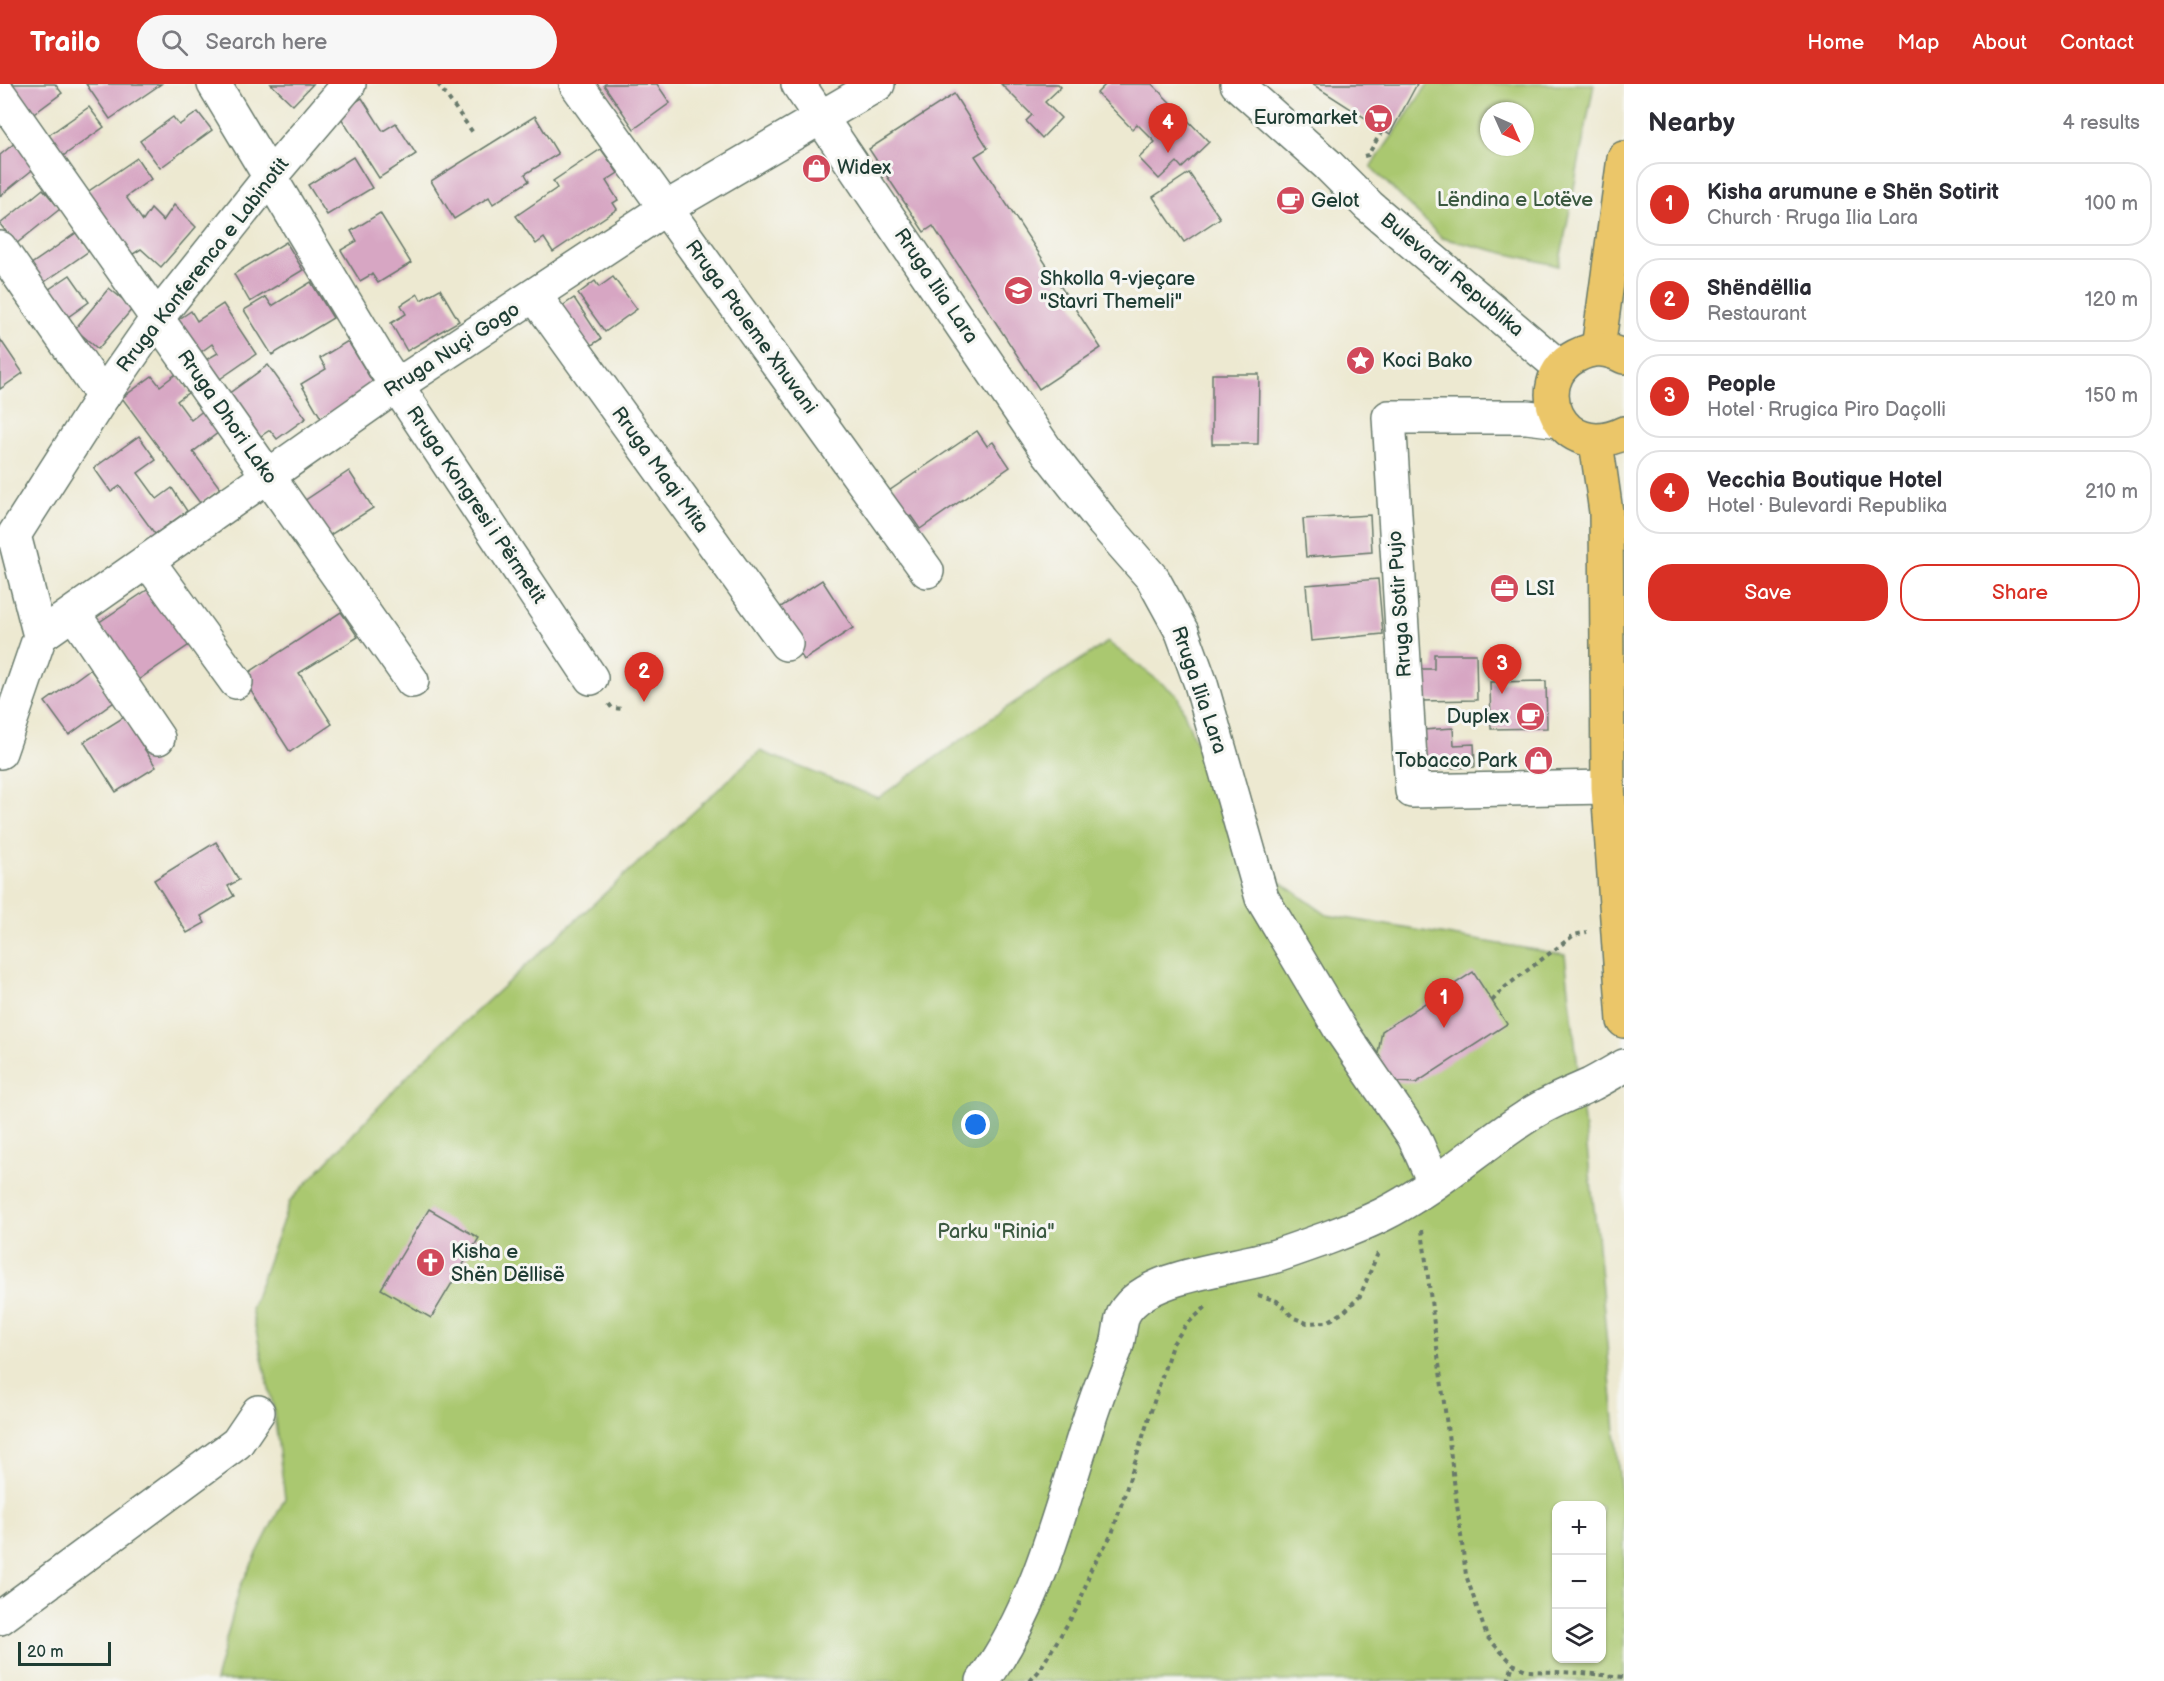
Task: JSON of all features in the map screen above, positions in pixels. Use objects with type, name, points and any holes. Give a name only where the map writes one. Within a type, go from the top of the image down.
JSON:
[{"type":"main road","points":[[1624,158],[1611,353],[1584,351],[1572,358],[1561,368],[1552,395],[1554,408],[1560,421],[1570,432],[1582,439],[1610,437],[1606,512],[1608,787],[1624,1022]]},
{"type":"street","name":"Rruga Kongresi i Përmetit","points":[[214,84],[396,386],[591,678]]},
{"type":"street","name":"Rruga Konferenca e Labinotit","points":[[40,636],[7,532],[158,317],[349,84]]},
{"type":"street","name":"Rruga Ptoleme Xhuvani","points":[[576,84],[927,571]]},
{"type":"street","name":"Rruga Ilia Lara","points":[[798,84],[1047,452],[1103,522],[1153,579],[1182,632],[1201,684],[1262,898],[1340,1029],[1414,1137],[1434,1182]]},
{"type":"street","name":"Rruga Nuçi Gogo","points":[[40,636],[396,386],[666,208],[878,84]]},
{"type":"street","name":"Bulevardi Republika","points":[[1237,84],[1328,165],[1369,206],[1561,368]]},
{"type":"street","name":"Rruga Dhori Lako","points":[[0,95],[412,681]]},
{"type":"street","points":[[0,248],[103,396]]},
{"type":"street","name":"Rruga Maqi Mita","points":[[535,296],[786,644]]},
{"type":"street","name":"Rruga Sotir Pujo","points":[[1560,421],[1527,417],[1389,417],[1412,790],[1608,787]]},
{"type":"street","points":[[148,561],[236,682]]},
{"type":"street","points":[[74,614],[158,738]]},
{"type":"street","points":[[0,752],[40,636]]},
{"type":"street","points":[[983,1681],[1001,1656],[1034,1587],[1104,1376],[1118,1343],[1124,1314],[1143,1294],[1171,1280],[1263,1260],[1338,1234],[1384,1214],[1434,1182],[1527,1116],[1624,1066]]},
{"type":"street","points":[[0,1618],[237,1443],[258,1412]]},
{"type":"path","points":[[438,84],[474,134]]},
{"type":"path","points":[[1368,155],[1383,129]]},
{"type":"path","points":[[1492,1001],[1504,988],[1574,935],[1617,924]]},
{"type":"path","points":[[1434,1182],[1433,1202],[1420,1221],[1467,1575],[1487,1637],[1513,1664],[1527,1671],[1583,1672],[1624,1677]]},
{"type":"path","points":[[1251,1292],[1277,1301],[1294,1317],[1307,1323],[1327,1322],[1344,1312],[1360,1296],[1379,1250]]},
{"type":"path","points":[[1030,1681],[1079,1605],[1091,1569],[1112,1533],[1172,1345],[1186,1325],[1217,1300]]},
{"type":"path","points":[[1508,1681],[1513,1664]]},
{"type":"green space","name":"Lëndina e Lotëve","points":[[1428,84],[1594,84],[1559,266],[1442,238],[1371,167]]},
{"type":"green space","name":"Parku \"Rinia\"","points":[[1108,642],[1177,695],[1240,853],[1327,915],[1565,955],[1597,1235],[1624,1530],[1624,1681],[215,1681],[240,1587],[285,1498],[273,1406],[251,1309],[290,1201],[420,1063],[760,751],[878,798],[1006,708]]},
{"type":"building","points":[[8,84],[55,84],[62,93],[31,116]]},
{"type":"building","points":[[86,84],[161,84],[110,119]]},
{"type":"building","points":[[271,84],[313,84],[293,105]]},
{"type":"building","points":[[605,84],[657,84],[670,103],[634,129]]},
{"type":"building","points":[[1001,84],[1058,84],[1061,87],[1045,102],[1061,118],[1042,138],[1026,121],[1032,115]]},
{"type":"building","points":[[1106,84],[1152,84],[1209,142],[1182,168],[1177,162],[1159,179],[1139,158],[1155,142],[1137,124],[1132,129],[1097,93]]},
{"type":"building","points":[[1312,84],[1417,84],[1390,134]]},
{"type":"building","name":"Shkolla 9-vjeçare \"Stavri Themeli\"","points":[[954,94],[988,148],[975,156],[1101,348],[1039,389],[933,226],[924,232],[869,149]]},
{"type":"building","points":[[362,98],[383,131],[396,123],[416,154],[379,178],[338,113]]},
{"type":"building","points":[[89,107],[104,127],[63,156],[49,135]]},
{"type":"building","points":[[198,112],[212,130],[160,168],[140,141],[173,117],[179,125]]},
{"type":"building","points":[[535,116],[558,154],[525,174],[529,181],[493,204],[489,197],[454,219],[431,181]]},
{"type":"building","points":[[16,142],[36,167],[0,196],[0,155]]},
{"type":"building","points":[[601,149],[618,173],[606,181],[618,200],[613,203],[617,209],[553,252],[544,238],[536,244],[516,216],[557,188],[553,181]]},
{"type":"building","points":[[353,157],[372,188],[327,215],[308,185]]},
{"type":"building","points":[[137,158],[151,179],[126,197],[143,221],[151,209],[163,221],[174,205],[196,227],[161,267],[141,249],[130,256],[86,193]]},
{"type":"building","points":[[1189,173],[1220,218],[1184,242],[1153,197]]},
{"type":"building","points":[[43,189],[60,209],[16,244],[0,224]]},
{"type":"building","points":[[380,213],[411,263],[378,283],[372,274],[360,281],[341,250],[357,241],[351,231]]},
{"type":"building","points":[[76,233],[89,251],[43,283],[30,265]]},
{"type":"building","points":[[286,242],[303,270],[250,302],[234,274]]},
{"type":"building","points":[[70,275],[89,302],[58,324],[39,296]]},
{"type":"building","points":[[613,277],[637,309],[605,332],[578,294],[595,281],[599,287]]},
{"type":"building","points":[[311,282],[333,318],[272,355],[244,310],[266,297],[272,306]]},
{"type":"building","points":[[109,288],[133,308],[98,349],[75,329]]},
{"type":"building","points":[[440,289],[459,321],[407,351],[391,323],[406,314],[401,305],[418,294],[421,300]]},
{"type":"building","points":[[574,298],[601,339],[581,352],[555,311]]},
{"type":"building","points":[[223,304],[256,354],[217,381],[204,361],[218,353],[212,344],[194,357],[172,324],[191,311],[197,321]]},
{"type":"building","points":[[0,339],[23,373],[0,389]]},
{"type":"building","points":[[348,341],[375,386],[321,418],[301,384],[326,369],[320,358]]},
{"type":"building","points":[[268,365],[306,418],[277,439],[270,430],[255,440],[224,397]]},
{"type":"building","points":[[176,374],[189,392],[177,401],[191,420],[204,410],[219,432],[193,452],[220,488],[200,503],[122,398],[152,376],[160,386]]},
{"type":"building","points":[[1212,374],[1259,374],[1258,444],[1212,444]]},
{"type":"building","points":[[977,431],[987,446],[993,442],[1010,467],[920,529],[911,516],[902,522],[883,495]]},
{"type":"building","points":[[139,436],[156,460],[138,473],[157,499],[172,488],[187,511],[155,534],[120,486],[111,492],[94,468]]},
{"type":"building","points":[[349,471],[373,508],[327,537],[304,501]]},
{"type":"building","points":[[1370,515],[1372,552],[1306,557],[1303,519]]},
{"type":"building","points":[[1378,579],[1383,634],[1311,641],[1306,585]]},
{"type":"building","points":[[822,580],[853,628],[804,660],[773,612]]},
{"type":"building","points":[[156,584],[195,641],[138,680],[98,623]]},
{"type":"building","points":[[341,612],[358,637],[299,673],[332,724],[290,752],[242,677]]},
{"type":"building","points":[[1434,654],[1476,654],[1477,700],[1420,701],[1420,669],[1434,669]]},
{"type":"building","points":[[90,669],[114,702],[69,735],[45,702]]},
{"type":"building","points":[[1546,681],[1547,728],[1491,729],[1490,682]]},
{"type":"building","points":[[124,717],[156,767],[116,792],[84,742]]},
{"type":"building","points":[[1453,728],[1454,745],[1474,744],[1475,767],[1425,769],[1423,730]]},
{"type":"building","points":[[216,842],[239,880],[228,886],[234,896],[201,916],[205,923],[187,933],[154,880]]},
{"type":"building","points":[[1473,972],[1507,1024],[1416,1083],[1396,1082],[1382,1070],[1378,1053],[1382,1031]]},
{"type":"building","name":"Kisha e Shën Dëllisë","points":[[429,1209],[479,1238],[431,1318],[381,1289]]},
{"type":"place","name":"Euromarket","points":[[1379,118]]},
{"type":"place","name":"Vecchia Boutique Hotel","points":[[1168,153]]},
{"type":"place","name":"Widex","points":[[816,168]]},
{"type":"place","name":"Gelot","points":[[1290,201]]},
{"type":"place","name":"Shkolla 9-vjeçare \"Stavri Themeli\"","points":[[1019,290]]},
{"type":"place","name":"Koci Bako","points":[[1361,361]]},
{"type":"place","name":"LSI","points":[[1504,589]]},
{"type":"place","name":"People","points":[[1502,694]]},
{"type":"place","name":"Shëndëllia","points":[[644,702]]},
{"type":"place","name":"Duplex","points":[[1530,717]]},
{"type":"place","name":"Tobacco Park","points":[[1538,761]]},
{"type":"place","name":"Kisha arumune e Shën Sotirit","points":[[1444,1028]]},
{"type":"place","name":"Kisha e Shën Dëllisë","points":[[430,1263]]}]
